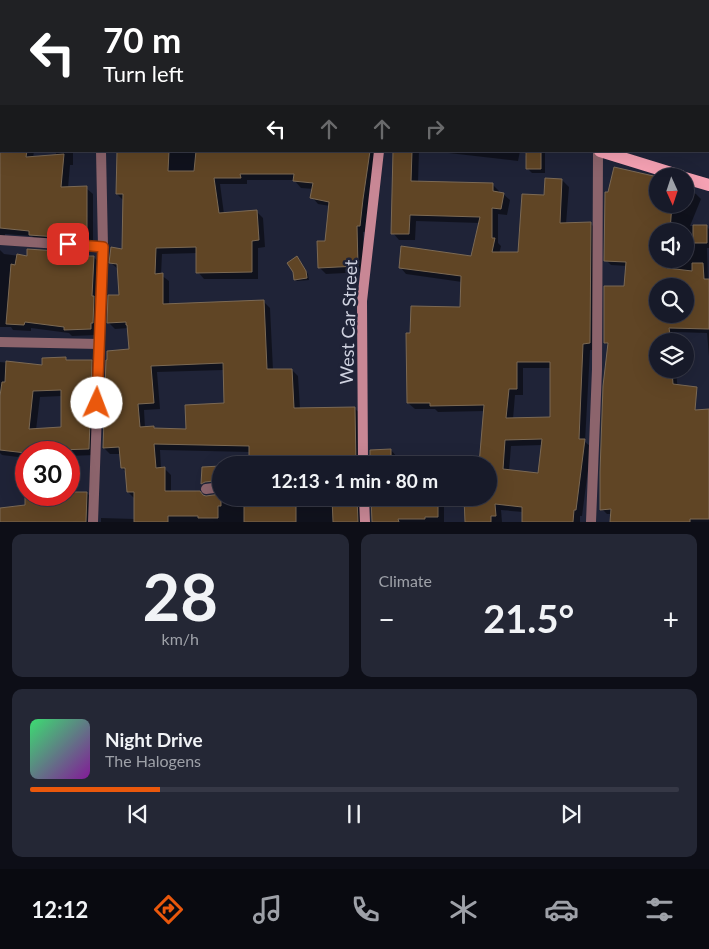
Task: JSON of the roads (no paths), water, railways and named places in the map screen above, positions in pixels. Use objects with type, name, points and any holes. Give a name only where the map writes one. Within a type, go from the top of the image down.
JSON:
[{"type":"main road","points":[[602,152],[655,168]]},
{"type":"main road","points":[[694,181],[709,185]]},
{"type":"street","points":[[93,522],[103,247],[101,152]]},
{"type":"street","name":"West Car Street","points":[[363,456],[362,300],[379,152]]},
{"type":"street","points":[[591,522],[597,369],[599,152]]},
{"type":"street","points":[[0,240],[103,247]]},
{"type":"street","points":[[0,342],[99,344]]},
{"type":"street","points":[[206,489],[212,488]]},
{"type":"street","points":[[364,506],[365,522]]}]
